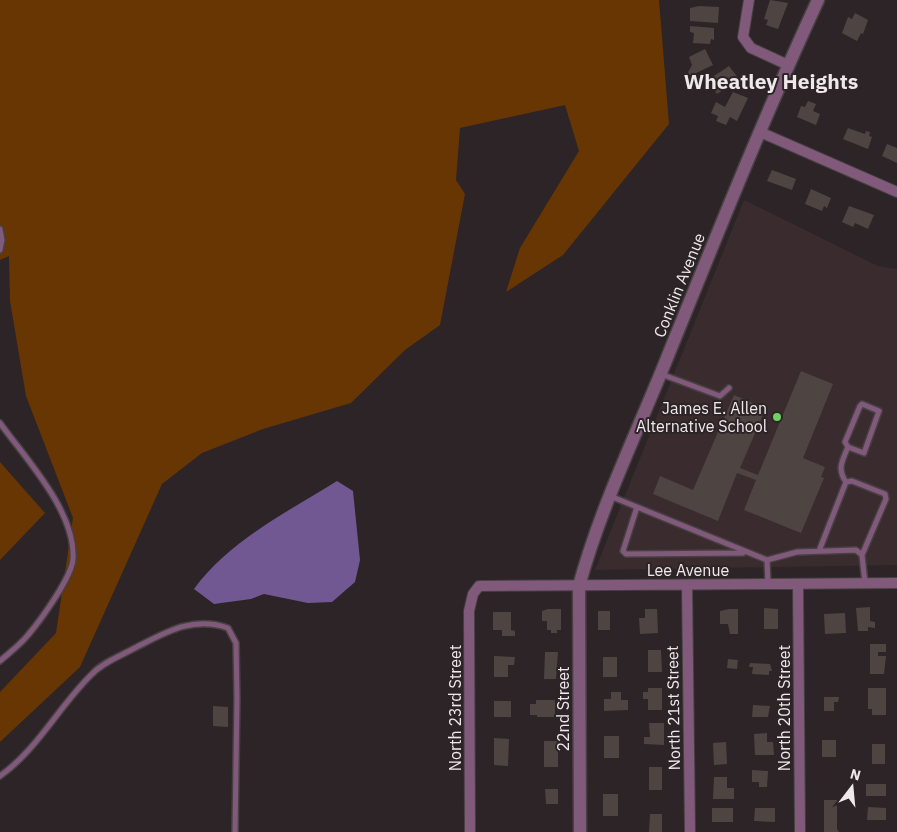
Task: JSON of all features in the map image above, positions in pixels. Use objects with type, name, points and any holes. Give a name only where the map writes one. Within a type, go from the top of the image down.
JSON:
[{"type":"street","points":[[748,0],[743,37],[751,48],[788,65]]},
{"type":"street","name":"Conklin Avenue","points":[[579,586],[610,496],[788,65],[818,0]]},
{"type":"street","points":[[760,132],[897,192]]},
{"type":"street","name":"Lee Avenue","points":[[479,586],[897,583]]},
{"type":"street","name":"North 20th Street","points":[[798,584],[800,832]]},
{"type":"street","name":"North 21st Street","points":[[687,585],[690,832]]},
{"type":"street","name":"North 23rd Street","points":[[470,832],[469,611],[473,594],[479,586]]},
{"type":"street","name":"22nd Street","points":[[579,586],[580,832]]},
{"type":"lane","points":[[0,229],[2,240],[0,250]]},
{"type":"lane","points":[[661,373],[720,396],[729,388]]},
{"type":"lane","points":[[862,404],[879,411],[864,453],[848,447],[845,442],[860,406],[862,404]]},
{"type":"lane","points":[[0,423],[56,500],[70,536],[73,560],[68,576],[28,636],[0,661]]},
{"type":"lane","points":[[846,482],[840,474],[840,466],[848,447]]},
{"type":"lane","points":[[846,482],[852,481],[885,494],[886,499],[862,555],[865,583]]},
{"type":"lane","points":[[818,552],[846,482]]},
{"type":"lane","points":[[610,496],[767,560],[797,552],[856,550],[862,555]]},
{"type":"lane","points":[[637,507],[623,551],[626,554],[746,553]]},
{"type":"lane","points":[[767,560],[768,584]]},
{"type":"lane","points":[[0,776],[46,730],[93,672],[174,628],[198,623],[220,625],[228,628],[236,643],[235,832]]},
{"type":"shaded area","points":[[0,0],[659,0],[669,124],[563,255],[506,292],[520,248],[579,151],[565,105],[460,128],[456,180],[465,194],[440,325],[405,350],[351,403],[263,429],[202,453],[162,484],[80,667],[0,742],[0,692],[56,633],[73,518],[26,396],[10,301],[9,256],[0,260]]},
{"type":"shaded area","name":"James E. Allen Alternative School","points":[[744,200],[878,266],[897,269],[897,565],[595,570]]},
{"type":"shaded area","points":[[0,462],[45,513],[0,560]]},
{"type":"shaded area","points":[[337,481],[353,491],[360,560],[355,582],[332,602],[308,603],[264,594],[251,599],[214,604],[194,589],[224,556],[241,542],[279,516]]},
{"type":"building","points":[[770,0],[788,3],[778,29],[766,25],[768,20],[764,19]]},
{"type":"building","points":[[699,6],[719,7],[718,23],[690,21],[690,8]]},
{"type":"building","points":[[855,13],[868,20],[863,34],[861,33],[857,41],[842,33],[848,17],[852,19]]},
{"type":"building","points":[[690,26],[714,28],[714,40],[711,39],[710,44],[693,43],[694,33],[690,32]]},
{"type":"building","points":[[705,49],[713,65],[690,76],[688,72],[692,65],[689,57]]},
{"type":"building","points":[[729,66],[739,79],[717,94],[708,80]]},
{"type":"building","points":[[733,92],[748,98],[737,121],[730,117],[726,125],[716,121],[718,116],[711,113],[716,102],[725,107]]},
{"type":"building","points":[[808,101],[816,104],[813,111],[820,114],[816,125],[797,117],[801,106],[805,107]]},
{"type":"building","points":[[848,128],[865,134],[866,131],[870,132],[869,136],[872,137],[868,149],[843,139]]},
{"type":"building","points":[[887,144],[897,148],[897,163],[882,156]]},
{"type":"building","points":[[772,170],[796,179],[792,190],[767,181]]},
{"type":"building","points":[[811,189],[831,198],[827,208],[824,206],[822,211],[805,204]]},
{"type":"building","points":[[849,206],[874,215],[868,229],[855,223],[853,227],[842,222]]},
{"type":"building","points":[[801,371],[833,384],[803,458],[825,467],[821,477],[824,478],[801,533],[744,510],[756,480],[737,473],[718,521],[653,494],[660,476],[693,490],[734,395],[766,408],[740,468],[758,475]]},
{"type":"building","points":[[870,607],[870,621],[875,622],[875,628],[868,627],[868,631],[858,631],[856,608]]},
{"type":"building","points":[[764,608],[778,609],[778,629],[764,629]]},
{"type":"building","points":[[561,609],[561,630],[557,630],[557,633],[551,633],[551,630],[547,630],[547,621],[542,621],[542,611]]},
{"type":"building","points":[[645,609],[657,609],[658,633],[640,634],[639,618],[645,618]]},
{"type":"building","points":[[738,609],[738,634],[730,634],[728,624],[720,624],[720,611]]},
{"type":"building","points":[[598,611],[610,611],[610,630],[598,630]]},
{"type":"building","points":[[493,612],[511,612],[511,630],[515,631],[515,636],[502,636],[502,630],[493,630]]},
{"type":"building","points":[[845,613],[846,633],[825,634],[824,614]]},
{"type":"building","points":[[870,644],[886,644],[886,652],[878,652],[878,656],[886,656],[884,674],[870,674]]},
{"type":"building","points":[[648,650],[661,650],[662,672],[648,672]]},
{"type":"building","points":[[545,652],[558,652],[556,679],[544,679]]},
{"type":"building","points":[[494,656],[515,657],[514,665],[508,665],[508,677],[494,677]]},
{"type":"building","points":[[603,657],[617,657],[617,677],[603,677]]},
{"type":"building","points":[[728,659],[738,660],[737,669],[727,668]]},
{"type":"building","points":[[750,663],[770,664],[772,671],[769,671],[769,675],[752,674],[753,667],[749,667]]},
{"type":"building","points":[[648,688],[662,688],[662,710],[648,710],[648,699],[643,699],[643,692],[648,692]]},
{"type":"building","points":[[868,688],[886,688],[886,715],[872,715],[872,709],[868,709]]},
{"type":"building","points":[[611,692],[621,692],[621,700],[628,700],[628,710],[604,711],[604,699],[611,699]]},
{"type":"building","points":[[824,697],[839,697],[838,702],[834,702],[834,711],[824,711]]},
{"type":"building","points":[[536,700],[555,700],[555,717],[530,715],[530,704],[536,704]]},
{"type":"building","points":[[494,701],[511,701],[511,717],[494,717]]},
{"type":"building","points":[[753,705],[770,706],[768,717],[752,717]]},
{"type":"building","points":[[213,706],[228,707],[228,727],[213,726]]},
{"type":"building","points":[[649,723],[664,723],[664,745],[644,744],[644,737],[650,737]]},
{"type":"building","points":[[767,733],[767,742],[773,742],[774,755],[755,755],[754,734]]},
{"type":"building","points":[[604,736],[619,736],[619,758],[604,758]]},
{"type":"building","points":[[494,738],[509,739],[508,766],[494,765]]},
{"type":"building","points":[[822,740],[836,740],[836,757],[822,757]]},
{"type":"building","points":[[544,741],[558,741],[558,767],[544,767]]},
{"type":"building","points":[[726,742],[727,764],[714,765],[713,743]]},
{"type":"building","points":[[872,744],[885,744],[885,764],[872,764]]},
{"type":"building","points":[[649,767],[662,767],[662,790],[649,790]]},
{"type":"building","points":[[752,770],[768,771],[767,787],[759,787],[759,782],[752,782]]},
{"type":"building","points":[[714,777],[727,777],[727,788],[734,788],[734,799],[713,799]]},
{"type":"building","points":[[866,784],[886,784],[886,796],[866,796]]},
{"type":"building","points":[[545,789],[558,789],[558,804],[546,804]]},
{"type":"building","points":[[603,794],[618,794],[618,816],[603,816]]},
{"type":"building","points":[[824,800],[837,800],[837,829],[839,832],[824,832]]},
{"type":"building","points":[[868,807],[886,808],[886,820],[867,820]]},
{"type":"building","points":[[712,808],[733,808],[733,822],[712,822]]},
{"type":"building","points":[[755,808],[775,808],[775,822],[754,821]]},
{"type":"building","points":[[650,814],[662,814],[662,832],[649,832]]},
{"type":"place","name":"James E. Allen Alternative School","points":[[777,417]]},
{"type":"district","name":"Wheatley Heights","points":[[771,81]]}]
